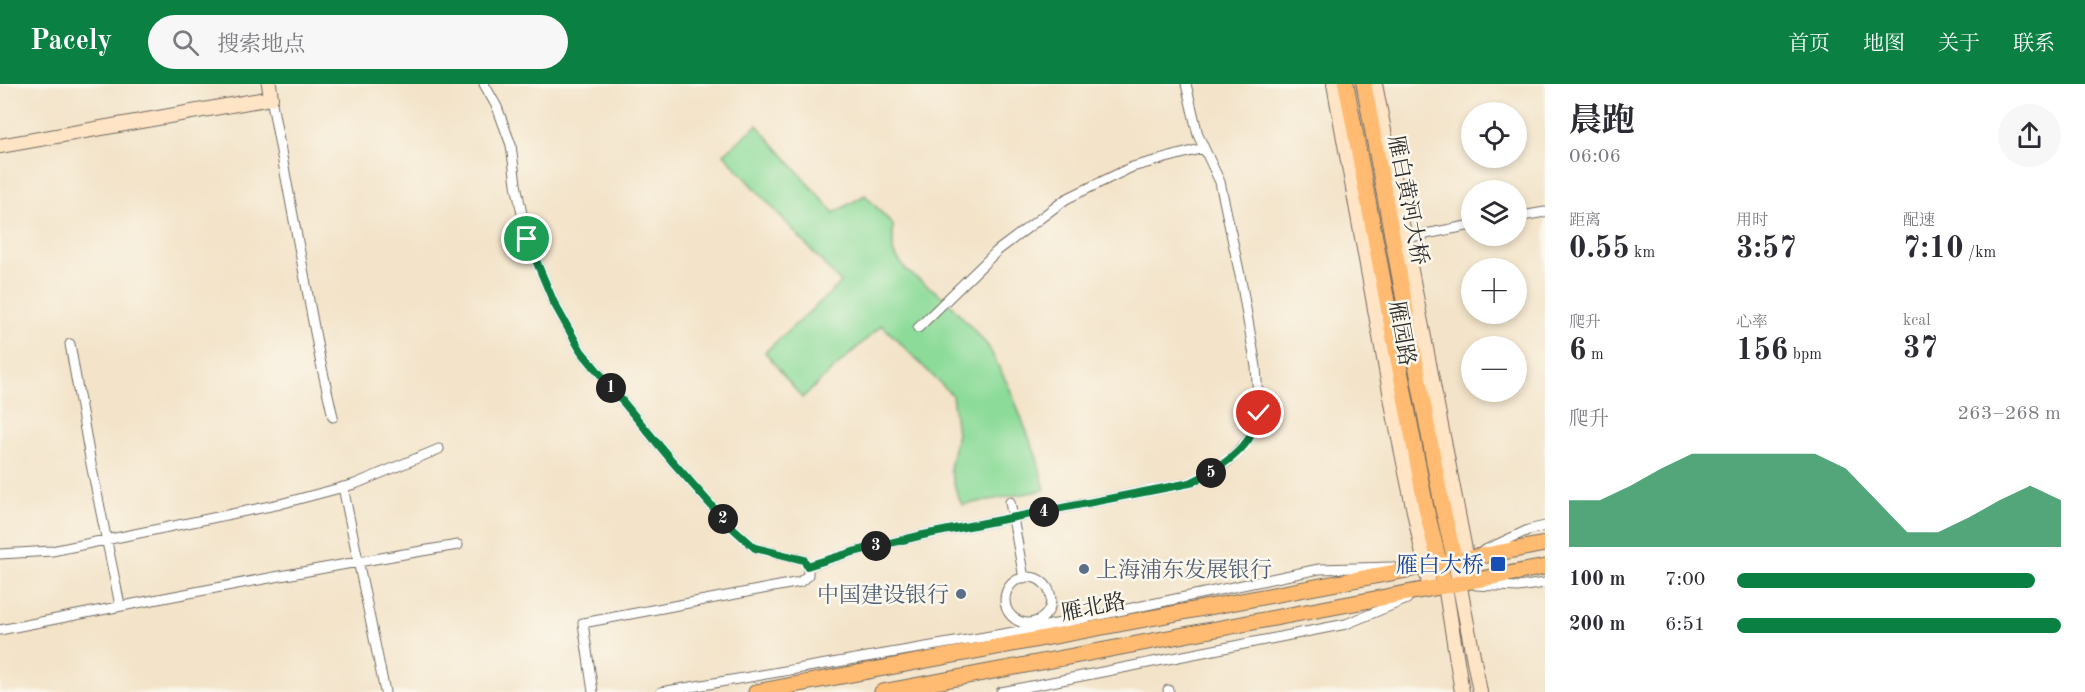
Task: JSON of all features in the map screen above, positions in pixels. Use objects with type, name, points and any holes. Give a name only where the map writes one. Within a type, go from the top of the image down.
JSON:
[{"type":"main road","points":[[0,146],[271,98],[269,84]]},
{"type":"main road","name":"雁园路","points":[[1334,84],[1395,419],[1425,566],[1451,585]]},
{"type":"main road","name":"雁白黄河大桥","points":[[1346,84],[1389,312]]},
{"type":"main road","name":"雁白黄河大桥","points":[[1364,84],[1409,324]]},
{"type":"main road","name":"雁园路","points":[[1375,84],[1405,238],[1454,561],[1451,585],[1462,692]]},
{"type":"main road","name":"雁园路","points":[[1389,312],[1426,508],[1454,561]]},
{"type":"main road","name":"雁园路","points":[[1409,324],[1454,561],[1451,585],[1480,692]]},
{"type":"main road","name":"雁北路","points":[[756,692],[1033,631],[1545,544]]},
{"type":"main road","name":"雁北路","points":[[882,692],[1545,567]]},
{"type":"street","points":[[485,84],[497,107],[511,145],[527,239],[554,303],[581,351],[726,522],[755,548],[804,560],[807,566],[808,575],[800,582],[583,623],[593,692]]},
{"type":"street","points":[[807,566],[923,535],[1190,483],[1227,462],[1248,440],[1259,413],[1256,367],[1241,280],[1220,182],[1198,135],[1186,84]]},
{"type":"street","points":[[271,98],[333,417]]},
{"type":"street","points":[[918,328],[997,251],[1066,199],[1132,166],[1204,148]]},
{"type":"street","points":[[1527,215],[1545,212]]},
{"type":"street","points":[[1405,238],[1461,227]]},
{"type":"street","points":[[70,344],[91,464],[120,606]]},
{"type":"street","points":[[0,554],[52,551],[280,504],[343,487],[439,449]]},
{"type":"street","points":[[343,487],[385,692]]},
{"type":"street","points":[[1010,502],[1024,578]]},
{"type":"street","points":[[1454,561],[1528,530],[1545,526]]},
{"type":"street","points":[[0,630],[358,561],[458,545]]},
{"type":"street","points":[[1033,631],[1008,613],[1005,604],[1005,595],[1009,587],[1024,578],[1033,578],[1041,582],[1048,588],[1051,596],[1051,606],[1047,614],[1033,631],[1037,663]]},
{"type":"street","points":[[1001,692],[1346,624],[1451,585],[1518,587],[1545,583]]},
{"type":"street","points":[[661,692],[1033,631]]},
{"type":"green space","points":[[757,125],[834,213],[865,195],[893,225],[893,252],[907,271],[946,299],[988,346],[1010,389],[1037,458],[1045,490],[962,505],[950,469],[957,433],[952,395],[882,325],[802,398],[765,352],[841,283],[724,154]]},
{"type":"place","name":"雁白大桥","points":[[1498,564]]},
{"type":"place","name":"上海浦东发展银行","points":[[1084,569]]},
{"type":"place","name":"中国建设银行","points":[[961,594]]},
{"type":"route","points":[[527,239],[554,303],[581,351],[672,461],[726,522],[755,548],[804,560],[807,566],[923,535],[1190,483],[1227,462],[1248,440],[1259,413]]}]
